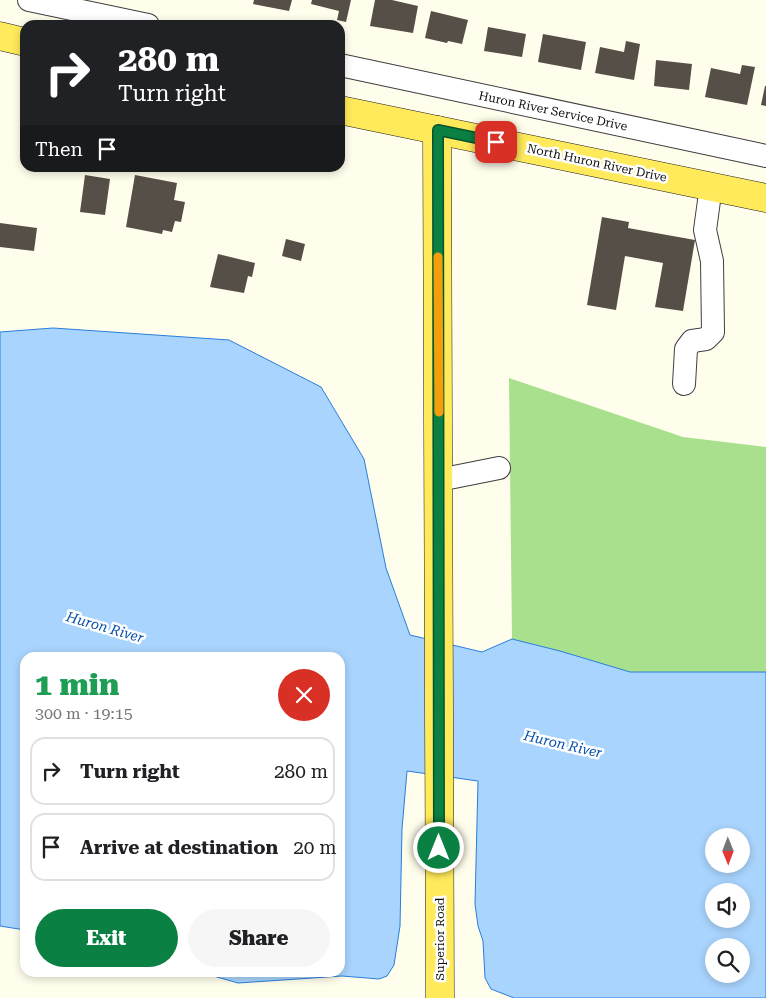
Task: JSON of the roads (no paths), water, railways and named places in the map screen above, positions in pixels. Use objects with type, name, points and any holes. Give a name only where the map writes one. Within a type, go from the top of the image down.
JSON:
[{"type":"main road","points":[[0,36],[20,41]]},
{"type":"main road","name":"North Huron River Drive","points":[[345,111],[766,198]]},
{"type":"main road","name":"Superior Road","points":[[438,130],[440,998]]},
{"type":"lane","points":[[29,0],[124,20]]},
{"type":"lane","name":"Huron River Service Drive","points":[[345,66],[766,156]]},
{"type":"lane","points":[[684,384],[686,349],[692,341],[706,339],[713,332],[712,261],[705,230],[711,186]]},
{"type":"lane","points":[[439,480],[499,468]]},
{"type":"water","name":"Huron River","points":[[53,328],[229,340],[321,387],[364,459],[386,568],[410,635],[482,652],[512,639],[630,672],[766,672],[766,998],[514,998],[491,989],[485,978],[483,941],[478,926],[475,904],[478,781],[407,771],[402,829],[400,926],[394,965],[387,976],[379,979],[345,976],[345,652],[20,652],[20,929],[0,926],[0,332]]},
{"type":"water","points":[[217,977],[327,977],[238,983]]}]
